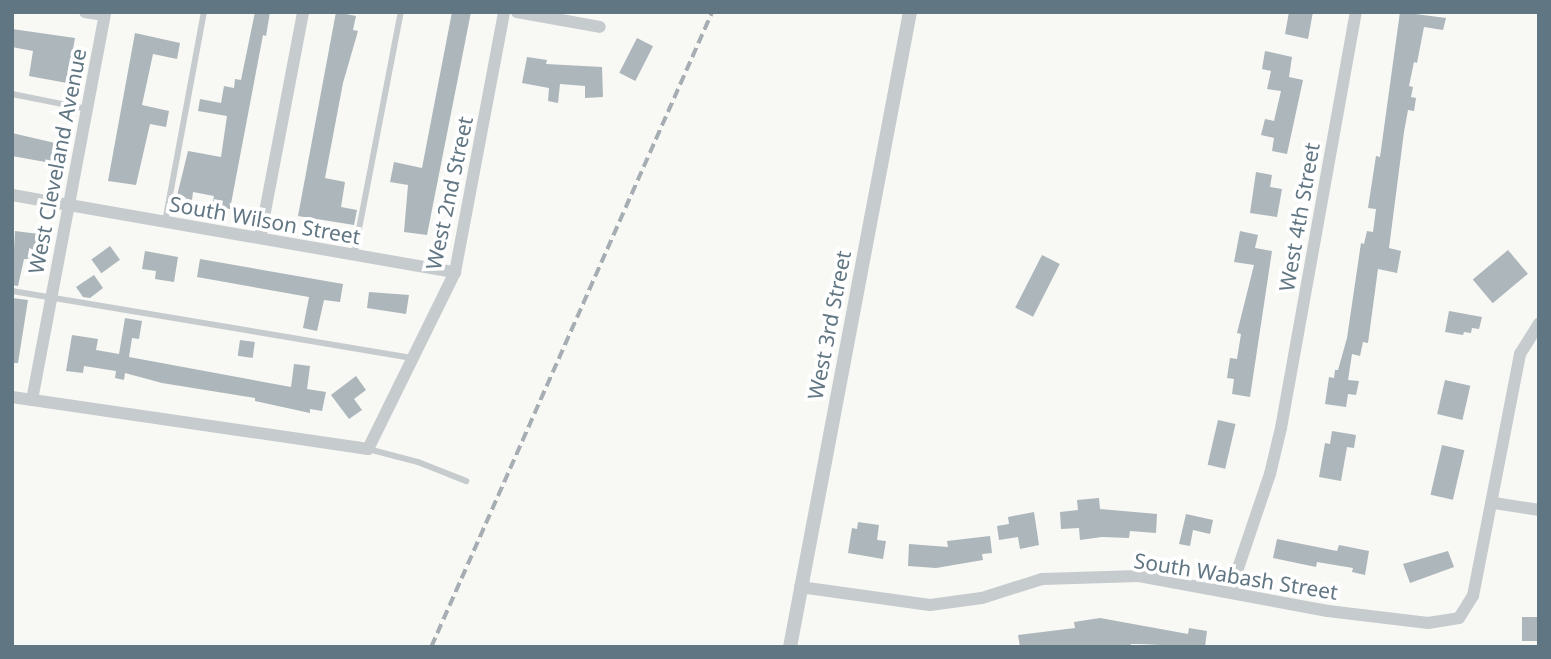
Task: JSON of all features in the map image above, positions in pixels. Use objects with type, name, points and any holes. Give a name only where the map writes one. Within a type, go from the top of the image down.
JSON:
[{"type":"street","points":[[85,12],[105,14]]},
{"type":"street","points":[[260,238],[303,12]]},
{"type":"street","name":"West 2nd Street","points":[[368,449],[455,272],[504,12]]},
{"type":"street","points":[[517,12],[600,27]]},
{"type":"street","name":"West 3rd Street","points":[[790,647],[910,12]]},
{"type":"street","name":"West 4th Street","points":[[1230,592],[1270,474],[1281,428],[1356,12]]},
{"type":"street","name":"West Cleveland Avenue","points":[[32,400],[105,14]]},
{"type":"street","name":"South Wilson Street","points":[[12,195],[455,272]]},
{"type":"street","points":[[1539,323],[1520,354],[1494,503],[1539,510]]},
{"type":"street","points":[[12,397],[368,449]]},
{"type":"street","name":"South Wabash Street","points":[[800,587],[930,605],[982,598],[1042,579],[1139,576],[1328,611],[1428,623],[1459,618],[1474,596],[1494,503]]},
{"type":"lane","points":[[165,222],[204,12]]},
{"type":"lane","points":[[354,255],[401,12]]},
{"type":"lane","points":[[12,94],[87,109]]},
{"type":"lane","points":[[12,291],[413,358]]},
{"type":"lane","points":[[368,449],[418,462],[466,481]]},
{"type":"building","points":[[255,12],[270,12],[266,36],[263,35],[230,209],[212,206],[214,196],[193,192],[192,200],[177,196],[188,151],[221,157],[227,116],[198,111],[200,99],[221,103],[224,86],[234,88],[235,79],[241,80]]},
{"type":"building","points":[[336,12],[356,16],[353,30],[358,31],[343,83],[325,178],[345,182],[341,207],[357,210],[354,225],[298,216]]},
{"type":"building","points":[[452,12],[471,12],[427,235],[404,232],[408,185],[390,182],[394,162],[422,168]]},
{"type":"building","points":[[1289,12],[1313,12],[1308,39],[1285,34]]},
{"type":"building","points":[[1400,12],[1446,18],[1443,30],[1424,27],[1409,86],[1413,87],[1411,97],[1416,98],[1414,111],[1408,110],[1404,132],[1389,248],[1401,251],[1397,273],[1378,269],[1368,343],[1363,342],[1360,356],[1352,354],[1348,380],[1359,381],[1356,395],[1348,394],[1346,407],[1325,404],[1329,377],[1334,378],[1335,370],[1338,370],[1347,338],[1361,243],[1364,244],[1367,231],[1373,232],[1376,209],[1368,208],[1376,156],[1380,157]]},
{"type":"building","points":[[12,29],[75,38],[67,83],[29,76],[33,51],[12,47]]},
{"type":"building","points":[[135,33],[180,43],[177,59],[153,54],[142,105],[169,111],[166,127],[150,124],[136,185],[108,181]]},
{"type":"building","points":[[637,38],[653,46],[635,81],[619,73]]},
{"type":"building","points":[[1265,51],[1292,57],[1289,77],[1303,80],[1287,154],[1272,151],[1274,138],[1261,135],[1265,119],[1274,121],[1281,91],[1267,89],[1271,71],[1262,69]]},
{"type":"building","points":[[527,57],[547,60],[546,64],[602,67],[603,97],[585,98],[585,86],[560,84],[558,103],[548,101],[549,88],[522,83]]},
{"type":"building","points":[[12,133],[55,143],[51,163],[12,156]]},
{"type":"building","points":[[1256,172],[1272,175],[1270,187],[1282,189],[1277,217],[1250,213]]},
{"type":"building","points":[[15,231],[39,234],[35,260],[24,259],[18,286],[12,285]]},
{"type":"building","points":[[1240,231],[1258,235],[1255,248],[1272,251],[1250,397],[1232,394],[1234,379],[1227,378],[1230,358],[1237,359],[1241,334],[1237,333],[1254,265],[1234,262]]},
{"type":"building","points":[[110,246],[120,260],[101,273],[91,260]]},
{"type":"building","points":[[1508,250],[1528,274],[1493,303],[1473,280]]},
{"type":"building","points":[[145,251],[178,257],[174,282],[155,279],[156,271],[142,269]]},
{"type":"building","points":[[1042,255],[1060,264],[1033,317],[1015,308]]},
{"type":"building","points":[[200,259],[343,284],[340,302],[324,300],[317,331],[303,328],[309,297],[197,277]]},
{"type":"building","points":[[94,275],[103,288],[90,298],[83,297],[76,287]]},
{"type":"building","points":[[369,292],[409,295],[406,314],[367,308]]},
{"type":"building","points":[[12,298],[28,300],[18,363],[12,363]]},
{"type":"building","points":[[1449,311],[1482,317],[1479,329],[1472,328],[1471,333],[1464,332],[1463,335],[1445,332]]},
{"type":"building","points":[[125,318],[142,321],[139,339],[132,338],[129,357],[291,387],[294,364],[310,366],[307,389],[326,392],[322,411],[310,409],[310,413],[255,401],[255,398],[162,383],[125,373],[124,380],[115,378],[116,371],[84,366],[83,373],[66,371],[72,335],[98,339],[96,350],[119,354]]},
{"type":"building","points":[[240,340],[255,342],[253,358],[238,356]]},
{"type":"building","points":[[356,376],[366,390],[354,399],[362,410],[349,419],[331,395]]},
{"type":"building","points":[[1445,380],[1470,386],[1462,420],[1437,414]]},
{"type":"building","points":[[1218,420],[1236,424],[1225,469],[1208,465]]},
{"type":"building","points":[[1332,431],[1356,435],[1354,448],[1347,447],[1341,481],[1319,477],[1325,443],[1330,444]]},
{"type":"building","points":[[1442,445],[1464,450],[1453,500],[1431,495]]},
{"type":"building","points":[[1099,498],[1100,509],[1157,514],[1156,533],[1130,531],[1129,538],[1102,537],[1080,540],[1079,528],[1061,529],[1060,512],[1078,510],[1077,500]]},
{"type":"building","points":[[1034,512],[1039,545],[1020,549],[1018,537],[999,540],[997,526],[1009,524],[1008,517]]},
{"type":"building","points":[[1186,514],[1213,520],[1210,534],[1193,530],[1190,546],[1179,544]]},
{"type":"building","points":[[858,522],[879,525],[877,540],[886,541],[883,559],[848,553],[852,528],[857,529]]},
{"type":"building","points":[[990,536],[992,553],[982,554],[983,560],[936,568],[908,566],[909,544],[948,547],[947,541]]},
{"type":"building","points":[[1277,539],[1337,551],[1339,545],[1369,551],[1365,575],[1352,572],[1353,568],[1317,562],[1316,567],[1273,558]]},
{"type":"building","points":[[1448,551],[1454,567],[1410,583],[1403,564]]},
{"type":"building","points":[[1522,617],[1539,617],[1539,641],[1522,641]]},
{"type":"building","points":[[1100,618],[1188,634],[1189,628],[1207,631],[1205,647],[1131,644],[1130,647],[1020,647],[1018,635],[1075,628],[1074,622]]},
{"type":"railway","points":[[431,647],[712,12]]}]
